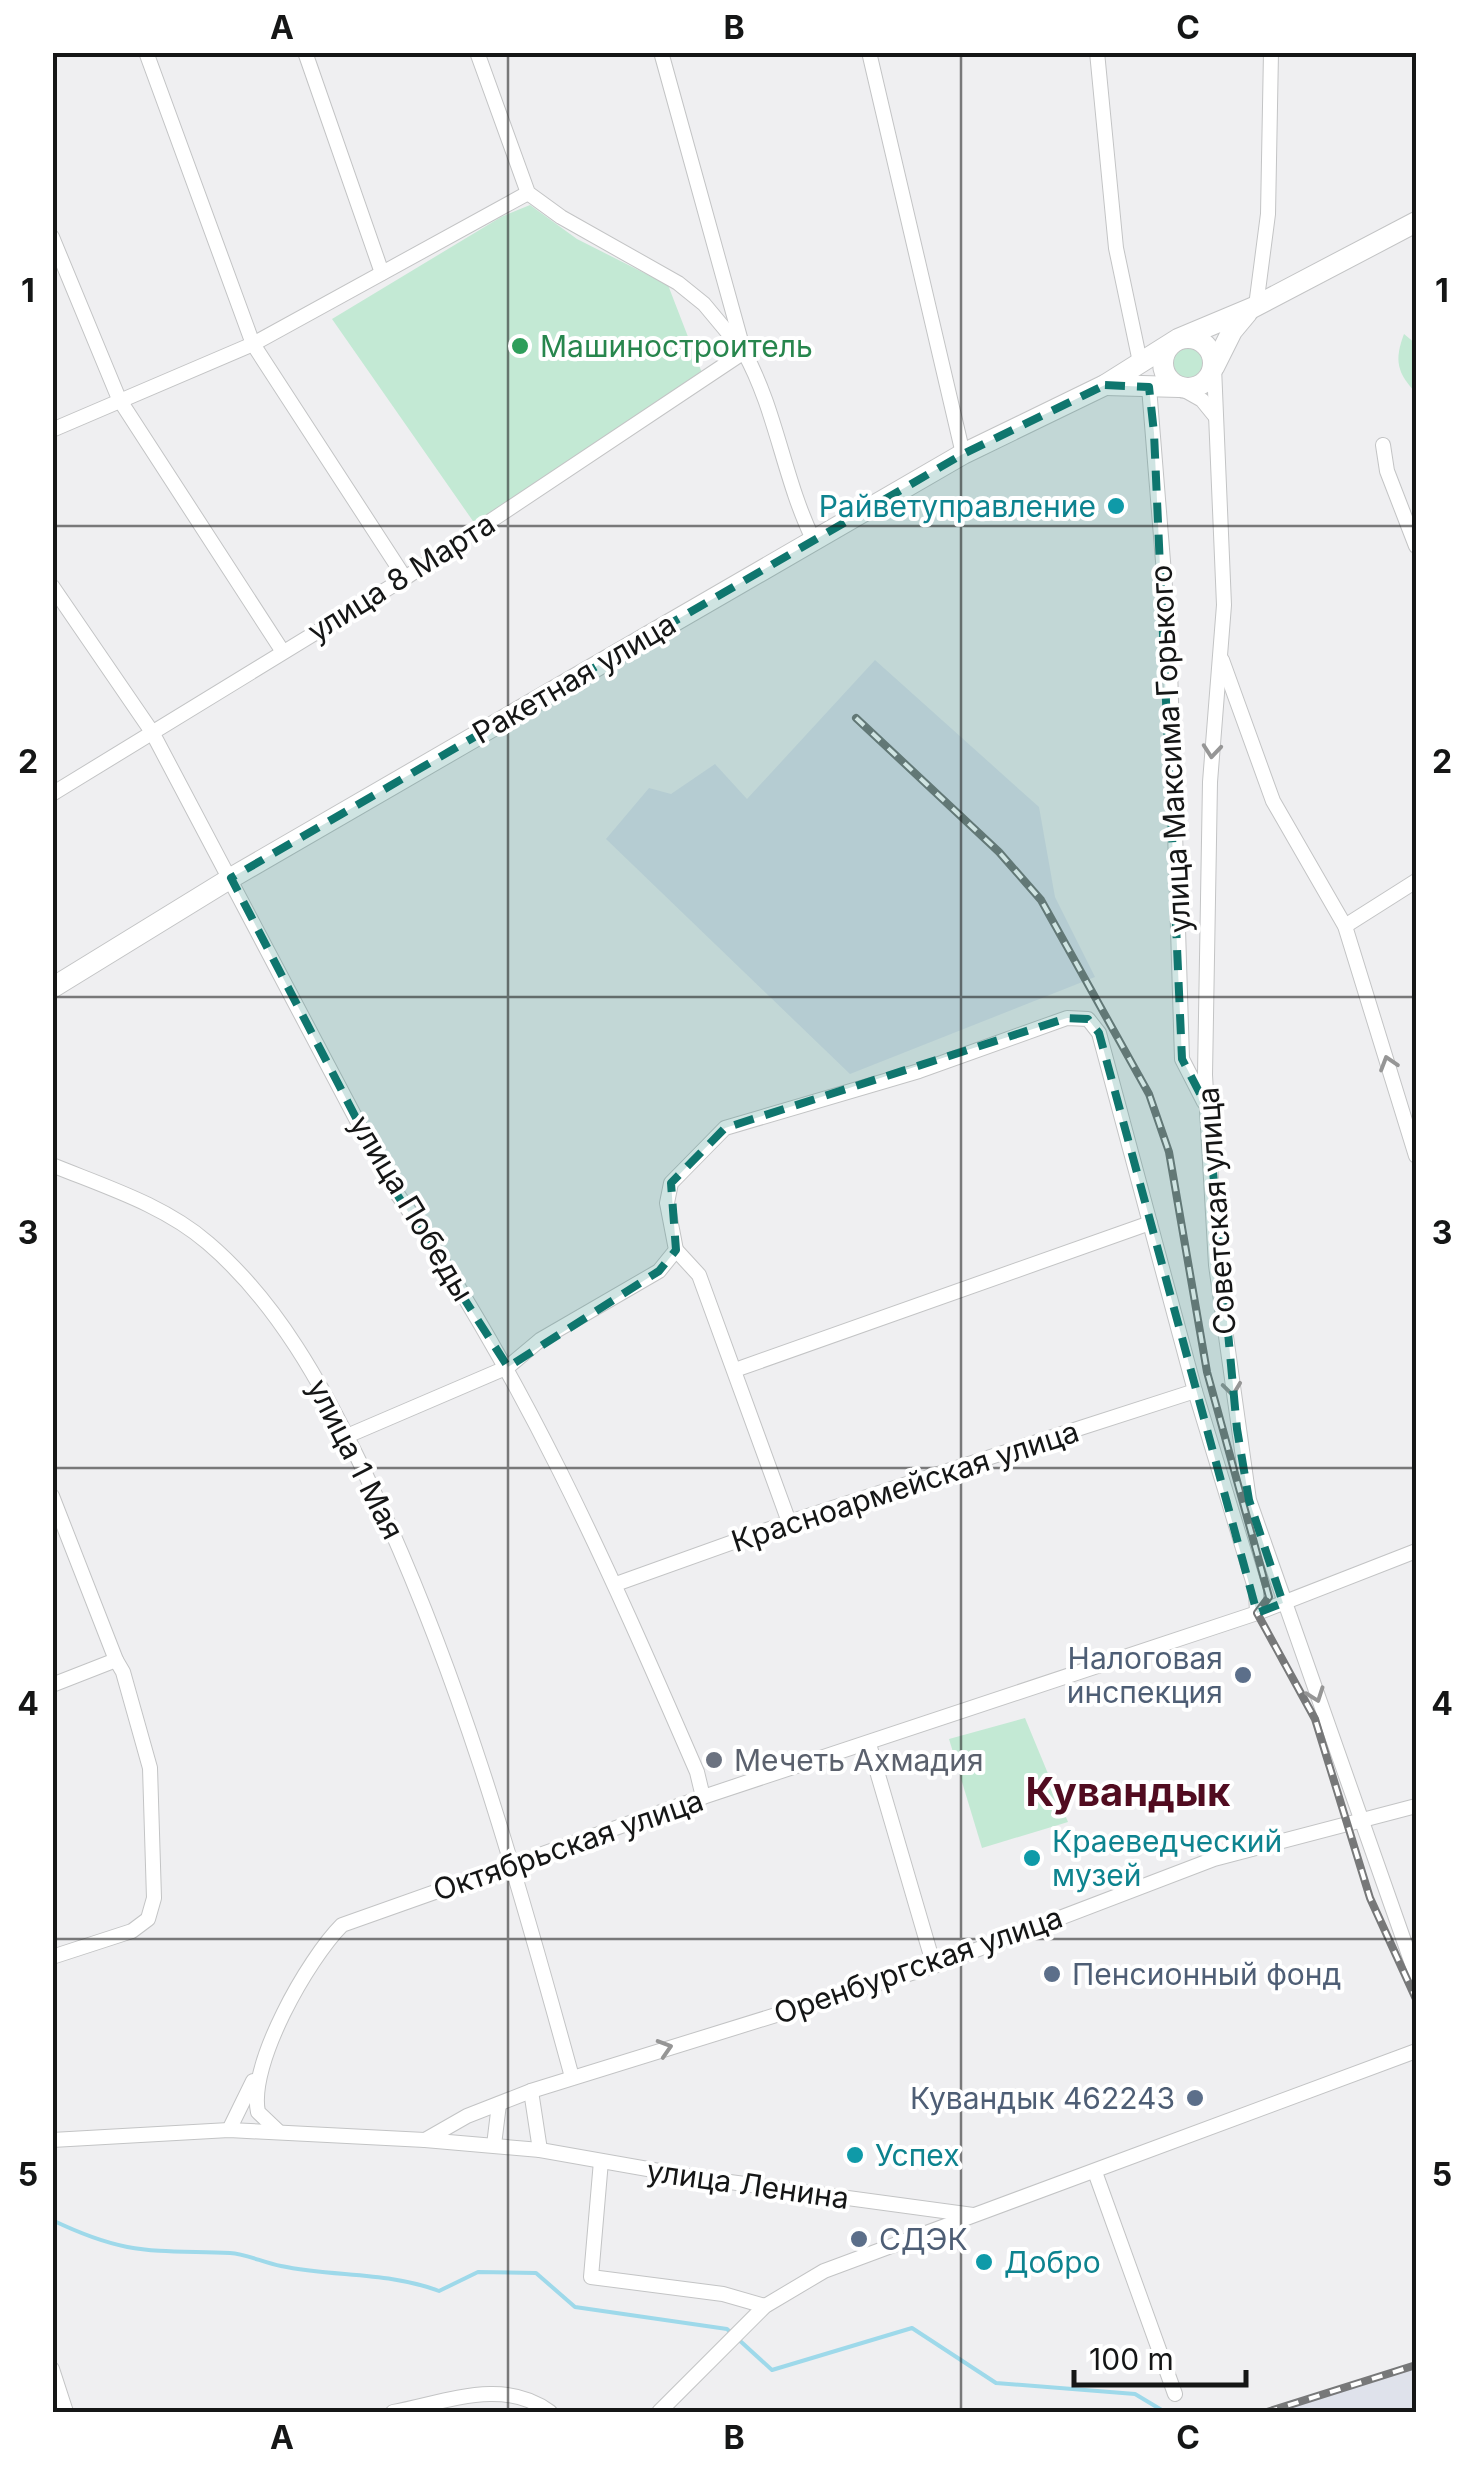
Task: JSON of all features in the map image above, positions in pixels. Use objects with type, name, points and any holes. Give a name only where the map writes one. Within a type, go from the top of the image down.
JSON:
[{"type":"main road","name":"Ракетная улица","points":[[52,988],[231,878],[963,454],[1104,385],[1178,339],[1254,307],[1416,222]]},
{"type":"main road","points":[[1214,367],[1209,348],[1200,340],[1178,339],[1164,356],[1164,370],[1180,387],[1199,386],[1214,367],[1232,330],[1254,307]]},
{"type":"main road","name":"Ракетная улица","points":[[1104,385],[1180,387]]},
{"type":"street","points":[[146,52],[253,344],[405,578]]},
{"type":"street","points":[[305,52],[382,273]]},
{"type":"street","points":[[477,52],[528,192],[561,218],[678,283],[704,304],[744,352],[754,370],[786,476],[813,540]]},
{"type":"street","points":[[661,52],[744,352]]},
{"type":"street","points":[[869,52],[963,454]]},
{"type":"street","points":[[1097,52],[1116,248],[1140,362]]},
{"type":"street","points":[[1254,307],[1268,214],[1271,52]]},
{"type":"street","points":[[52,430],[253,344],[528,192]]},
{"type":"street","points":[[52,237],[118,399],[283,652]]},
{"type":"street","name":"улица 8 Марта","points":[[52,794],[405,578],[744,352]]},
{"type":"street","name":"Советская улица","points":[[1214,367],[1224,605],[1210,782],[1207,1107],[1216,1265],[1248,1500],[1416,1975]]},
{"type":"street","name":"улица Максима Горького","points":[[1148,386],[1169,636],[1182,1059],[1207,1107]]},
{"type":"street","points":[[1180,387],[1202,400],[1216,416]]},
{"type":"street","points":[[1383,444],[1387,471],[1416,546]]},
{"type":"street","name":"улица Победы","points":[[52,586],[152,732],[391,1184],[438,1250],[508,1367],[616,1584],[697,1772],[703,1797]]},
{"type":"street","points":[[1220,654],[1273,801],[1345,926],[1416,1156]]},
{"type":"street","points":[[1345,926],[1416,881]]},
{"type":"street","points":[[789,1522],[699,1275],[676,1250],[667,1203],[670,1183],[725,1128],[919,1071],[1067,1018],[1088,1019],[1100,1034],[1195,1392],[1256,1591],[1258,1613]]},
{"type":"street","name":"улица 1 Мая","points":[[52,1165],[164,1212],[206,1241],[274,1316],[347,1436],[410,1564],[514,1866],[572,2077]]},
{"type":"street","points":[[736,1370],[1150,1223]]},
{"type":"street","points":[[347,1436],[508,1367],[540,1340],[659,1271],[676,1250]]},
{"type":"street","name":"Красноармейская улица","points":[[616,1584],[789,1522],[1195,1392]]},
{"type":"street","points":[[52,1496],[116,1660],[150,1768],[154,1898],[148,1919],[132,1931],[52,1957]]},
{"type":"street","name":"Октябрьская улица","points":[[229,2130],[302,1984],[329,1939],[342,1926],[703,1797],[1258,1613],[1416,1551]]},
{"type":"street","points":[[52,1685],[116,1660]]},
{"type":"street","points":[[868,1744],[934,1966]]},
{"type":"street","name":"Оренбургская улица","points":[[425,2140],[531,2091],[934,1966],[1214,1859],[1416,1806]]},
{"type":"street","name":"улица Ленина","points":[[52,2140],[229,2130],[494,2145],[974,2215],[1416,2051]]},
{"type":"street","points":[[258,2071],[258,2112],[279,2132]]},
{"type":"street","points":[[531,2091],[540,2150]]},
{"type":"street","points":[[494,2145],[499,2104]]},
{"type":"street","points":[[601,2162],[591,2277],[723,2294],[765,2306]]},
{"type":"street","points":[[1096,2172],[1175,2394]]},
{"type":"street","points":[[662,2412],[765,2306],[824,2271],[974,2215]]},
{"type":"street","points":[[52,2370],[66,2412]]},
{"type":"street","points":[[394,2412],[494,2392],[527,2396],[550,2412]]},
{"type":"highlighted area","points":[[1105,385],[1149,387],[1182,1059],[1207,1107],[1237,1429],[1249,1500],[1283,1603],[1257,1613],[1099,1033],[1088,1019],[1067,1018],[725,1128],[671,1183],[676,1250],[659,1271],[508,1367],[391,1185],[231,878],[963,454]]},
{"type":"shaded area","points":[[875,660],[1039,807],[1055,897],[1095,977],[850,1074],[606,839],[649,788],[671,794],[715,764],[747,799]]},
{"type":"shaded area","points":[[1416,2367],[1416,2412],[1265,2412]]},
{"type":"green space","name":"Машиностроитель","points":[[530,205],[577,239],[668,285],[702,373],[475,524],[332,319],[501,217]]},
{"type":"green space","points":[[1404,334],[1416,344],[1416,393],[1399,366]]},
{"type":"green space","points":[[1188,343],[1201,349],[1207,362],[1201,375],[1188,381],[1175,375],[1169,362],[1175,349]]},
{"type":"green space","points":[[1025,1718],[1068,1822],[982,1848],[949,1739]]},
{"type":"waterway","points":[[52,2220],[100,2240],[140,2249],[236,2254],[281,2266],[401,2281],[439,2291],[478,2272],[536,2273],[575,2307],[727,2329],[772,2370],[912,2328],[996,2383],[1135,2394],[1165,2412]]},
{"type":"railway","points":[[856,718],[999,852],[1041,900],[1149,1094],[1169,1152],[1207,1372],[1269,1597],[1257,1613],[1315,1719],[1370,1898],[1416,1999]]},
{"type":"railway","points":[[1267,2412],[1416,2365]]},
{"type":"place","name":"Машиностроитель","points":[[520,346]]},
{"type":"place","name":"Райветуправление","points":[[1116,506]]},
{"type":"place","name":"Налоговая инспекция","points":[[1243,1675]]},
{"type":"place","name":"Мечеть Ахмадия","points":[[714,1760]]},
{"type":"place","name":"Краеведческий музей","points":[[1032,1858]]},
{"type":"place","name":"Пенсионный фонд","points":[[1052,1974]]},
{"type":"place","name":"Кувандык 462243","points":[[1195,2098]]},
{"type":"place","name":"Успех","points":[[855,2155]]},
{"type":"place","name":"СДЭК","points":[[859,2239]]},
{"type":"place","name":"Добро","points":[[984,2262]]},
{"type":"district","name":"Кувандык","points":[[1128,1791]]}]
